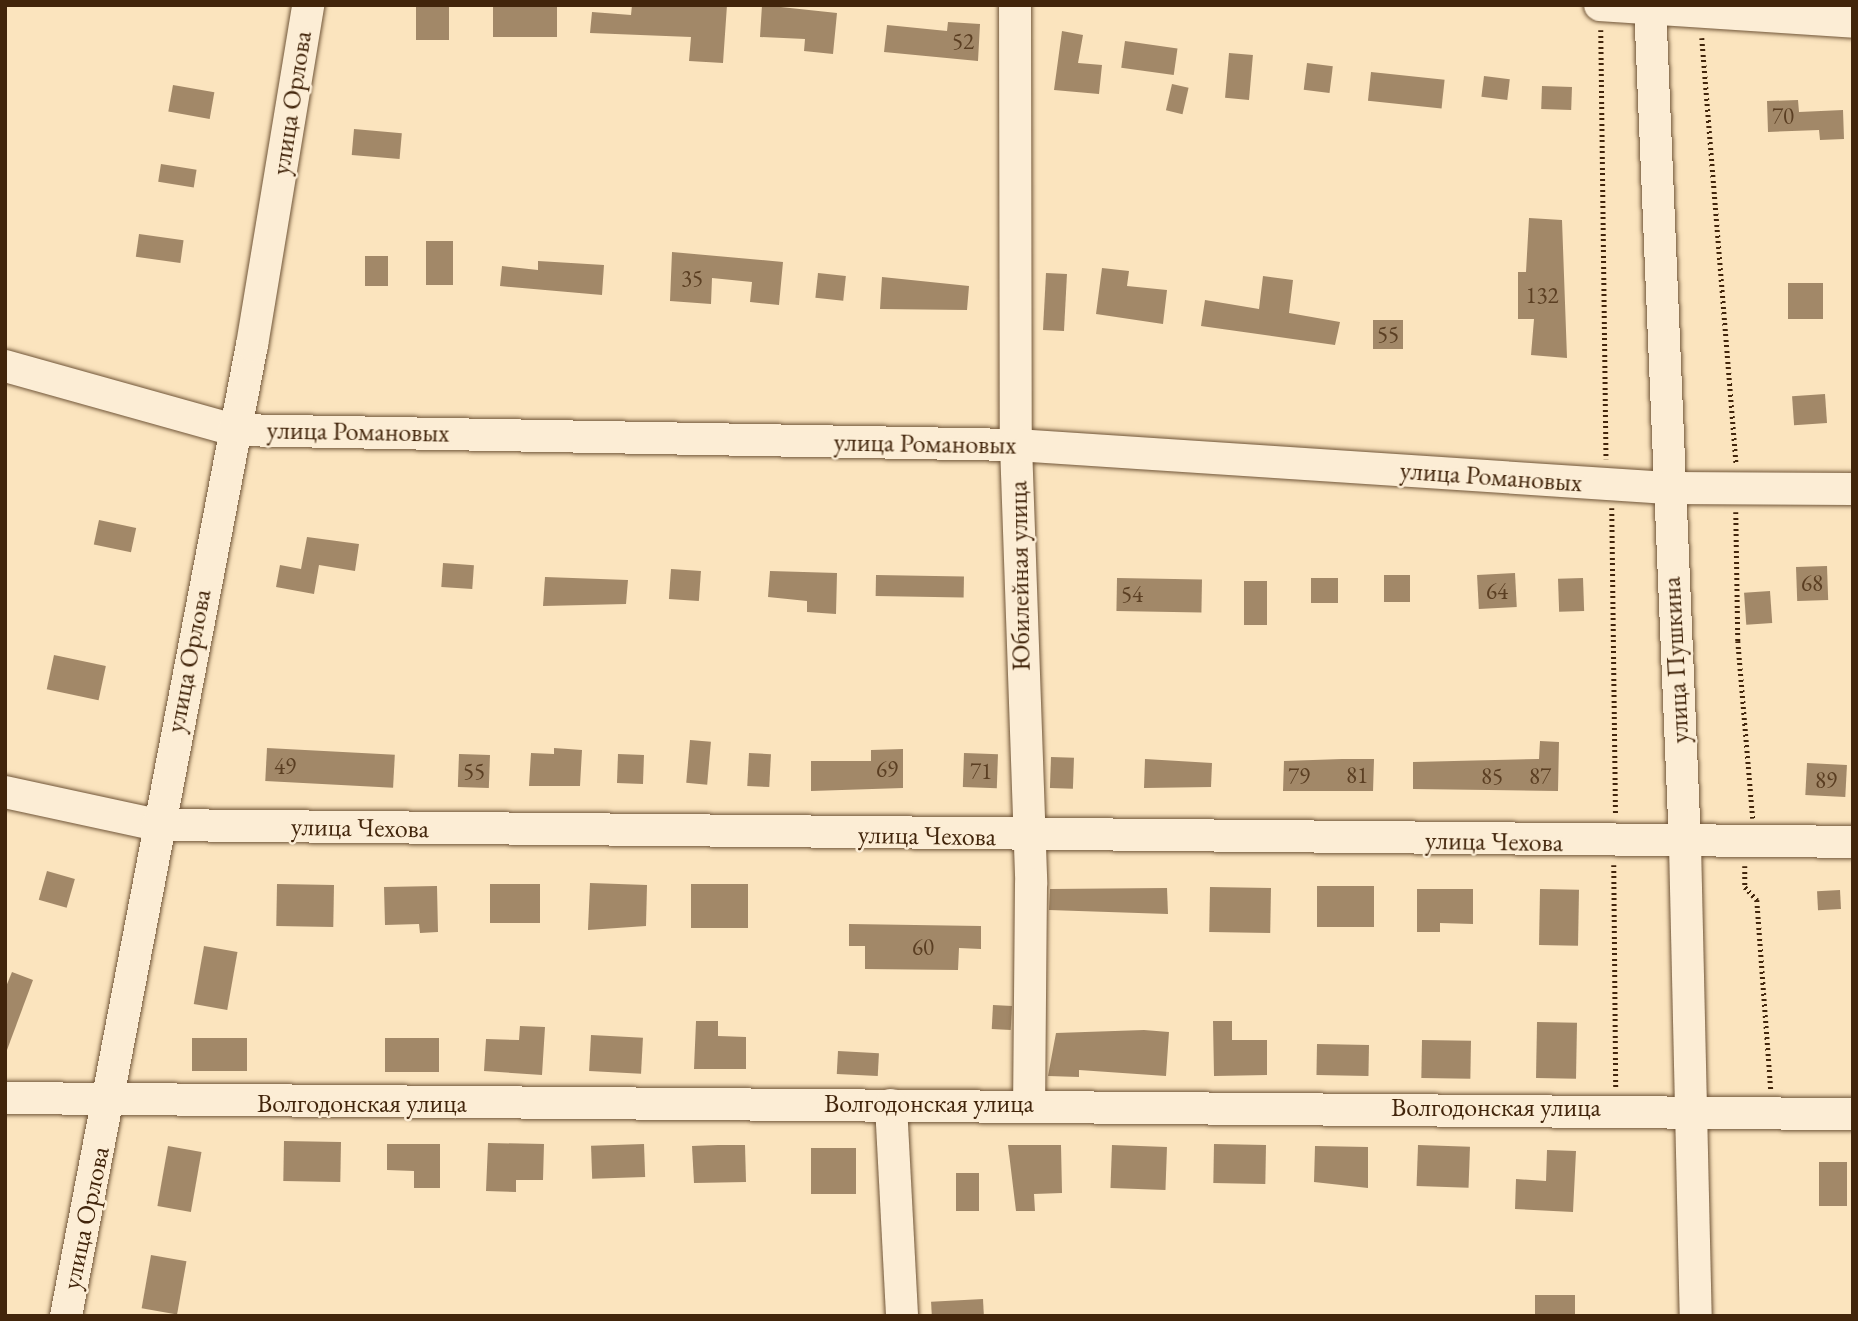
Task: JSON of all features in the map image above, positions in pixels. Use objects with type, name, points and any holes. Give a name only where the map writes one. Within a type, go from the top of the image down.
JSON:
[{"type":"street","name":"улица Орлова","points":[[66,1316],[110,1103],[157,825],[234,429],[308,5]]},
{"type":"street","name":"Юбилейная улица","points":[[1015,5],[1016,445],[1026,837],[1029,1104]]},
{"type":"street","points":[[1600,15],[1650,7],[1853,22]]},
{"type":"street","name":"улица Пушкина","points":[[1650,7],[1668,488],[1685,844],[1696,1316]]},
{"type":"street","name":"улица Романовых","points":[[5,366],[234,429],[1016,445],[1668,488],[1853,489]]},
{"type":"street","name":"улица Чехова","points":[[5,792],[157,825],[1616,844],[1853,842]]},
{"type":"street","name":"Волгодонская улица","points":[[5,1098],[110,1103],[1029,1104],[1690,1109],[1853,1114]]},
{"type":"street","points":[[891,1105],[902,1316]]},
{"type":"path","points":[[1700,12],[1736,489],[1738,641],[1754,844],[1745,865],[1745,887],[1757,900],[1773,1112]]},
{"type":"path","points":[[1600,15],[1606,484],[1612,505],[1616,1109]]},
{"type":"building","points":[[416,5],[449,5],[449,40],[416,40]]},
{"type":"building","points":[[493,5],[557,5],[557,37],[493,37]]},
{"type":"building","points":[[632,5],[727,5],[723,63],[689,61],[691,37],[590,33],[592,12],[631,15]]},
{"type":"building","points":[[762,5],[837,13],[833,54],[804,51],[805,39],[760,37]]},
{"type":"building","points":[[948,22],[980,24],[978,61],[884,52],[887,25],[947,31]]},
{"type":"building","points":[[1062,31],[1083,35],[1078,63],[1102,65],[1099,94],[1054,90]]},
{"type":"building","points":[[1125,41],[1177,48],[1174,75],[1121,68]]},
{"type":"building","points":[[1229,53],[1253,55],[1249,100],[1225,98]]},
{"type":"building","points":[[1307,63],[1333,66],[1330,93],[1304,90]]},
{"type":"building","points":[[1371,72],[1445,80],[1442,109],[1368,101]]},
{"type":"building","points":[[1484,76],[1510,79],[1507,100],[1481,97]]},
{"type":"building","points":[[1172,84],[1189,88],[1182,114],[1166,110]]},
{"type":"building","points":[[173,85],[214,92],[210,119],[168,112]]},
{"type":"building","points":[[1542,86],[1572,87],[1571,110],[1541,109]]},
{"type":"building","points":[[1798,100],[1799,112],[1843,110],[1844,139],[1820,140],[1819,130],[1768,132],[1767,101]]},
{"type":"building","points":[[354,129],[402,133],[400,159],[352,155]]},
{"type":"building","points":[[161,164],[197,170],[194,187],[158,182]]},
{"type":"building","points":[[1529,218],[1562,220],[1567,358],[1531,355],[1534,319],[1518,319],[1518,272],[1526,272]]},
{"type":"building","points":[[139,234],[184,240],[180,263],[136,257]]},
{"type":"building","points":[[426,241],[453,241],[453,285],[426,285]]},
{"type":"building","points":[[672,252],[783,262],[779,305],[750,302],[752,282],[712,278],[711,304],[670,301]]},
{"type":"building","points":[[365,256],[388,256],[388,286],[365,286]]},
{"type":"building","points":[[538,261],[604,265],[602,295],[500,286],[502,266],[538,270]]},
{"type":"building","points":[[1102,268],[1129,271],[1127,286],[1167,290],[1163,324],[1096,314]]},
{"type":"building","points":[[818,273],[846,276],[843,301],[815,298]]},
{"type":"building","points":[[1046,273],[1067,274],[1064,331],[1043,330]]},
{"type":"building","points":[[1263,276],[1293,280],[1289,313],[1340,322],[1335,345],[1201,326],[1205,300],[1259,309]]},
{"type":"building","points":[[882,277],[969,286],[967,310],[880,309]]},
{"type":"building","points":[[1788,283],[1823,283],[1823,319],[1788,319]]},
{"type":"building","points":[[1373,320],[1403,320],[1403,349],[1373,349]]},
{"type":"building","points":[[1825,394],[1827,423],[1794,425],[1792,396]]},
{"type":"building","points":[[99,520],[136,528],[131,552],[94,544]]},
{"type":"building","points":[[307,537],[359,544],[355,571],[319,565],[314,594],[276,587],[280,565],[301,569]]},
{"type":"building","points":[[443,563],[474,565],[472,589],[441,587]]},
{"type":"building","points":[[1827,566],[1828,600],[1797,601],[1796,567]]},
{"type":"building","points":[[671,569],[701,571],[699,601],[669,599]]},
{"type":"building","points":[[770,571],[837,573],[836,614],[807,612],[807,601],[768,597]]},
{"type":"building","points":[[1515,573],[1517,607],[1479,609],[1477,575]]},
{"type":"building","points":[[876,575],[964,577],[964,598],[876,596]]},
{"type":"building","points":[[1384,575],[1410,575],[1410,602],[1384,602]]},
{"type":"building","points":[[545,577],[628,580],[626,604],[543,606]]},
{"type":"building","points":[[1117,578],[1202,579],[1201,612],[1116,611]]},
{"type":"building","points":[[1311,578],[1338,578],[1338,603],[1311,603]]},
{"type":"building","points":[[1583,578],[1584,611],[1559,612],[1558,579]]},
{"type":"building","points":[[1244,581],[1267,581],[1267,625],[1244,625]]},
{"type":"building","points":[[1770,591],[1772,623],[1746,625],[1744,593]]},
{"type":"building","points":[[54,655],[106,666],[99,700],[47,689]]},
{"type":"building","points":[[690,740],[711,742],[707,785],[686,783]]},
{"type":"building","points":[[1540,741],[1559,742],[1558,791],[1413,789],[1413,762],[1539,759]]},
{"type":"building","points":[[267,748],[395,755],[393,788],[265,781]]},
{"type":"building","points":[[554,748],[582,750],[580,786],[529,786],[531,753],[554,754]]},
{"type":"building","points":[[903,749],[903,788],[811,791],[811,761],[871,761],[871,750]]},
{"type":"building","points":[[749,753],[771,754],[769,787],[747,786]]},
{"type":"building","points":[[964,753],[998,754],[997,788],[963,787]]},
{"type":"building","points":[[459,754],[490,755],[489,788],[458,787]]},
{"type":"building","points":[[618,754],[644,755],[643,784],[617,783]]},
{"type":"building","points":[[1051,757],[1074,758],[1073,789],[1050,788]]},
{"type":"building","points":[[1145,759],[1212,763],[1211,787],[1144,788]]},
{"type":"building","points":[[1374,759],[1373,791],[1283,791],[1284,761]]},
{"type":"building","points":[[1807,763],[1847,765],[1845,797],[1805,795]]},
{"type":"building","points":[[47,871],[75,879],[67,908],[39,900]]},
{"type":"building","points":[[590,883],[647,885],[646,926],[588,930]]},
{"type":"building","points":[[277,884],[334,885],[333,927],[276,926]]},
{"type":"building","points":[[490,884],[540,884],[540,923],[490,923]]},
{"type":"building","points":[[691,884],[748,884],[748,928],[691,928]]},
{"type":"building","points":[[437,886],[438,932],[420,933],[419,924],[385,925],[384,887]]},
{"type":"building","points":[[1317,886],[1374,886],[1374,927],[1317,927]]},
{"type":"building","points":[[1210,887],[1271,888],[1270,933],[1209,932]]},
{"type":"building","points":[[1167,888],[1168,914],[1049,910],[1050,889]]},
{"type":"building","points":[[1417,889],[1473,889],[1473,924],[1440,923],[1440,932],[1417,932]]},
{"type":"building","points":[[1540,889],[1579,890],[1578,946],[1539,945]]},
{"type":"building","points":[[1840,890],[1841,909],[1818,910],[1817,891]]},
{"type":"building","points":[[849,924],[981,926],[981,949],[959,948],[958,970],[865,969],[865,946],[849,946]]},
{"type":"building","points":[[204,946],[237,952],[227,1010],[194,1004]]},
{"type":"building","points":[[12,972],[33,980],[7,1050],[5,989]]},
{"type":"building","points":[[993,1005],[1012,1006],[1011,1030],[992,1029]]},
{"type":"building","points":[[696,1021],[718,1021],[718,1036],[746,1037],[746,1069],[694,1069]]},
{"type":"building","points":[[1213,1021],[1232,1021],[1232,1040],[1267,1040],[1267,1075],[1214,1076]]},
{"type":"building","points":[[1537,1022],[1577,1023],[1576,1079],[1536,1078]]},
{"type":"building","points":[[520,1026],[545,1027],[542,1075],[484,1071],[486,1039],[519,1040]]},
{"type":"building","points":[[1144,1030],[1169,1032],[1166,1076],[1079,1070],[1079,1077],[1048,1076],[1056,1033]]},
{"type":"building","points":[[591,1035],[643,1038],[641,1074],[589,1071]]},
{"type":"building","points":[[192,1038],[247,1038],[247,1071],[192,1071]]},
{"type":"building","points":[[385,1038],[439,1038],[439,1072],[385,1072]]},
{"type":"building","points":[[1422,1040],[1471,1041],[1470,1079],[1421,1078]]},
{"type":"building","points":[[1317,1044],[1369,1045],[1368,1076],[1316,1075]]},
{"type":"building","points":[[838,1051],[879,1053],[878,1076],[837,1074]]},
{"type":"building","points":[[284,1141],[341,1142],[340,1182],[283,1181]]},
{"type":"building","points":[[488,1143],[544,1144],[543,1180],[516,1180],[516,1192],[486,1191]]},
{"type":"building","points":[[387,1144],[440,1144],[440,1188],[414,1188],[414,1171],[387,1170]]},
{"type":"building","points":[[644,1144],[645,1177],[592,1179],[591,1146]]},
{"type":"building","points":[[1214,1144],[1266,1145],[1265,1184],[1213,1183]]},
{"type":"building","points":[[745,1145],[746,1182],[694,1183],[692,1146]]},
{"type":"building","points":[[1008,1145],[1061,1145],[1062,1193],[1034,1194],[1035,1211],[1016,1211]]},
{"type":"building","points":[[1112,1145],[1167,1147],[1165,1190],[1110,1188]]},
{"type":"building","points":[[1418,1145],[1470,1147],[1469,1188],[1417,1186]]},
{"type":"building","points":[[168,1146],[201,1152],[191,1212],[157,1206]]},
{"type":"building","points":[[1315,1146],[1368,1147],[1368,1188],[1314,1182]]},
{"type":"building","points":[[811,1148],[856,1148],[856,1194],[811,1194]]},
{"type":"building","points":[[1547,1150],[1576,1151],[1573,1212],[1515,1209],[1516,1179],[1546,1181]]},
{"type":"building","points":[[1819,1162],[1847,1162],[1847,1206],[1819,1206]]},
{"type":"building","points":[[956,1173],[979,1173],[979,1211],[956,1211]]},
{"type":"building","points":[[151,1255],[186,1261],[177,1314],[142,1308]]},
{"type":"building","points":[[1535,1295],[1575,1295],[1575,1316],[1535,1316]]},
{"type":"building","points":[[983,1299],[984,1316],[932,1316],[931,1302]]}]
